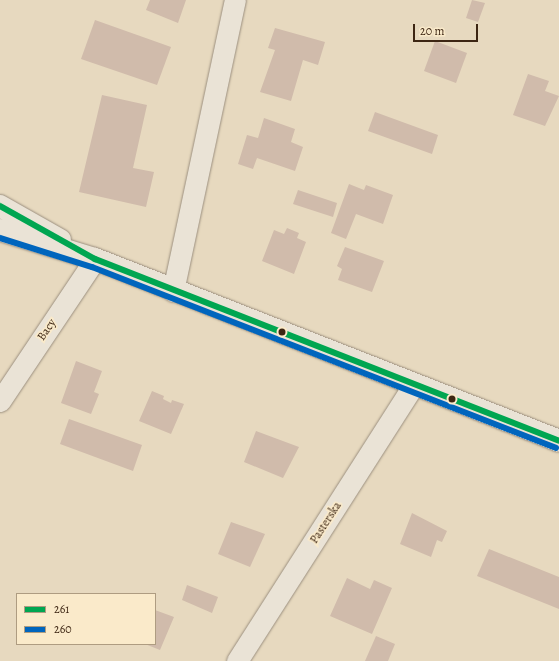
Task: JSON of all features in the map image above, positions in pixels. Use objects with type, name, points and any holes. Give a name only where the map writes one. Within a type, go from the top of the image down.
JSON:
[{"type":"main road","points":[[0,206],[95,259]]},
{"type":"main road","points":[[0,230],[95,259],[173,291],[559,441]]},
{"type":"street","points":[[173,291],[235,0]]},
{"type":"street","name":"Bacy","points":[[0,401],[95,259]]},
{"type":"street","name":"Pasterska","points":[[237,661],[414,384]]},
{"type":"building","points":[[150,0],[186,0],[178,23],[146,10]]},
{"type":"building","points":[[472,0],[485,3],[478,22],[466,18]]},
{"type":"building","points":[[95,20],[171,47],[157,85],[81,59]]},
{"type":"building","points":[[275,28],[325,42],[318,65],[303,60],[291,101],[260,92],[275,50],[268,48]]},
{"type":"building","points":[[435,41],[467,53],[456,83],[424,71]]},
{"type":"building","points":[[528,74],[549,81],[545,91],[559,96],[545,126],[513,115]]},
{"type":"building","points":[[102,95],[147,105],[133,168],[154,172],[146,207],[79,192]]},
{"type":"building","points":[[375,112],[438,135],[432,154],[368,131]]},
{"type":"building","points":[[264,118],[295,129],[291,142],[303,147],[295,171],[257,158],[253,169],[238,164],[247,135],[258,138]]},
{"type":"building","points":[[349,184],[364,190],[366,185],[393,195],[383,224],[356,214],[346,239],[331,233]]},
{"type":"building","points":[[298,190],[337,203],[333,217],[293,204]]},
{"type":"building","points":[[287,228],[299,233],[297,238],[306,242],[294,274],[262,261],[274,230],[284,234]]},
{"type":"building","points":[[345,247],[384,261],[372,292],[338,280],[342,269],[337,266]]},
{"type":"building","points":[[76,361],[102,371],[94,392],[99,394],[91,414],[61,403]]},
{"type":"building","points":[[152,391],[164,396],[163,399],[171,403],[172,400],[184,404],[171,434],[139,421]]},
{"type":"building","points":[[69,419],[142,445],[133,471],[60,444]]},
{"type":"building","points":[[256,431],[299,447],[283,478],[244,462]]},
{"type":"building","points":[[412,513],[447,531],[442,542],[437,540],[431,557],[400,544]]},
{"type":"building","points":[[231,522],[265,534],[250,567],[218,554]]},
{"type":"building","points":[[489,549],[559,577],[559,609],[477,576]]},
{"type":"building","points":[[347,578],[370,589],[374,580],[392,588],[372,634],[330,616]]},
{"type":"building","points":[[187,585],[218,597],[212,613],[182,600]]},
{"type":"building","points":[[156,610],[174,617],[160,650],[148,645],[156,645]]},
{"type":"building","points":[[376,636],[395,644],[388,661],[365,661]]},
{"type":"transit line","name":"261","points":[[0,206],[95,259],[559,441]]},
{"type":"transit line","name":"260","points":[[0,238],[92,267],[556,448]]}]
